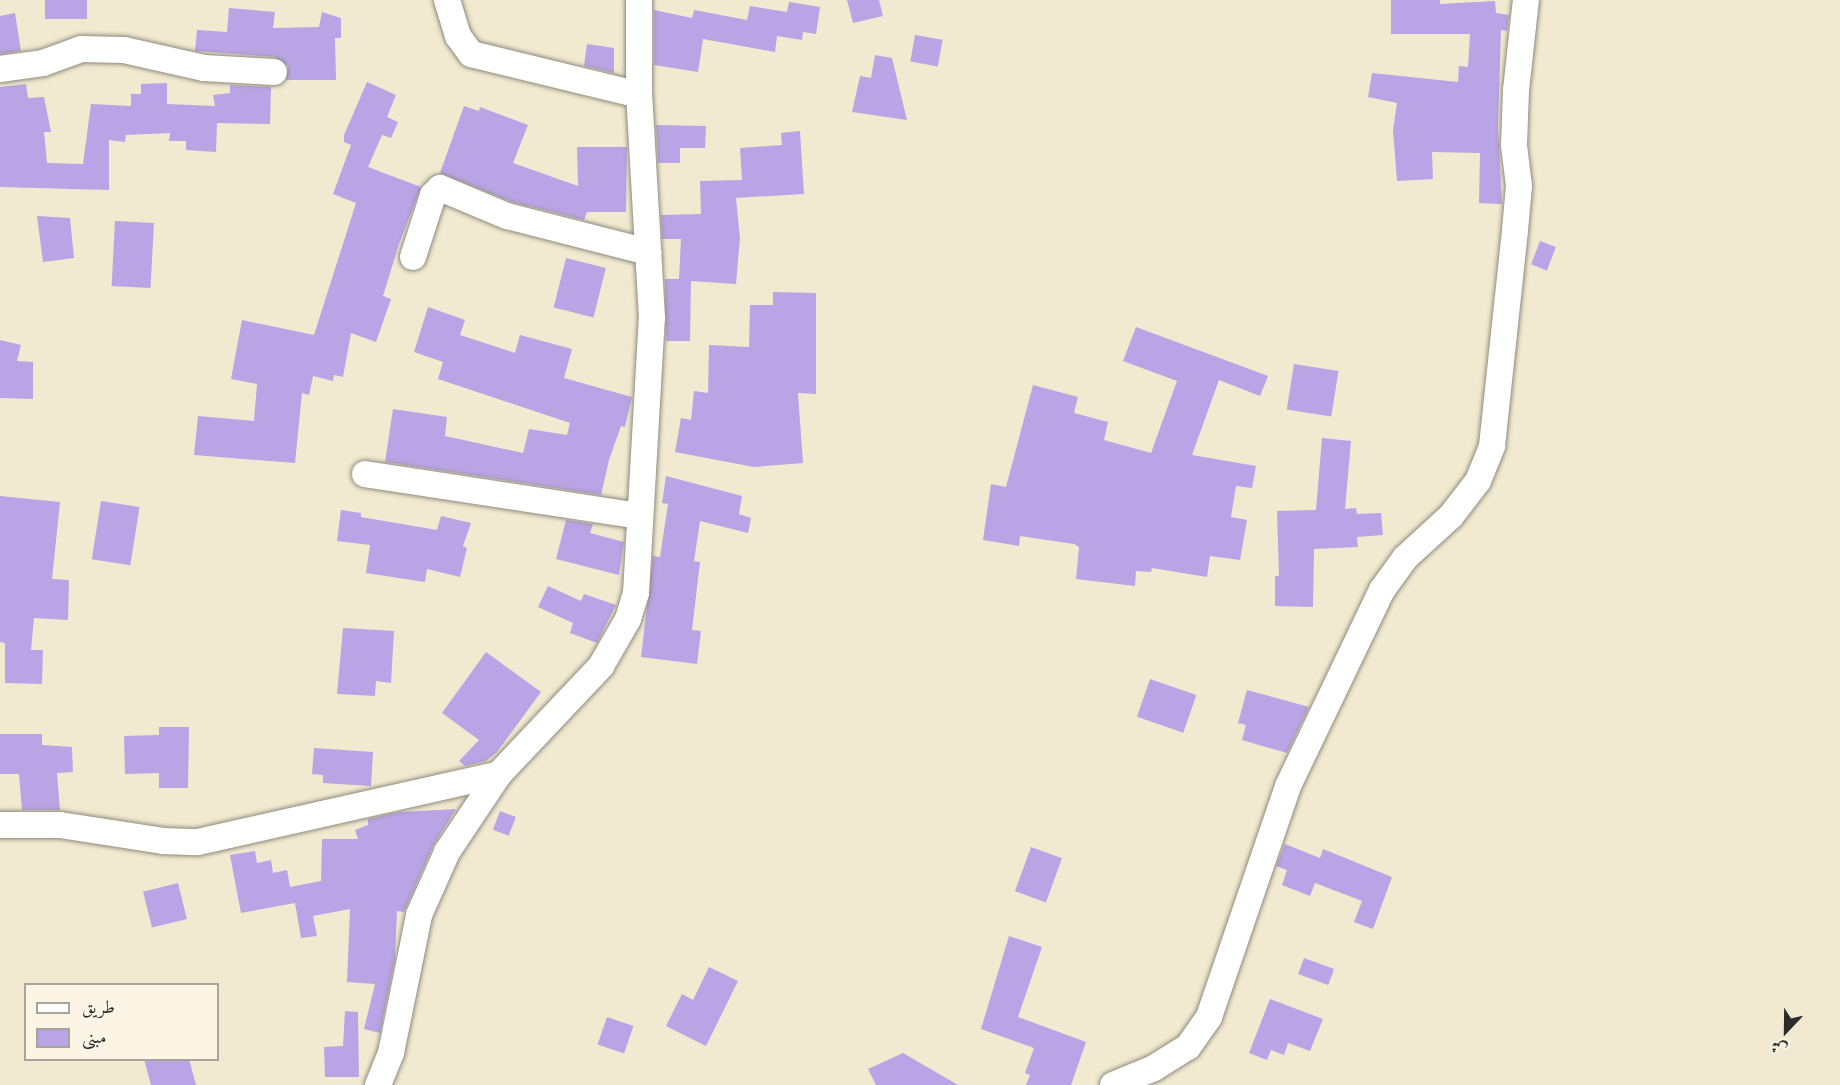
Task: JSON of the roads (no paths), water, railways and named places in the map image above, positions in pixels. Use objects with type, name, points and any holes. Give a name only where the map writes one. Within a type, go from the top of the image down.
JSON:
[{"type":"street","points":[[447,0],[458,36],[471,54],[639,95]]},
{"type":"street","points":[[378,1085],[391,1053],[419,915],[447,852],[499,774],[601,666],[628,619],[636,593],[652,318],[639,95],[639,0]]},
{"type":"street","points":[[1113,1085],[1154,1068],[1188,1047],[1209,1017],[1288,786],[1382,590],[1405,558],[1451,516],[1478,481],[1492,446],[1519,186],[1514,145],[1516,90],[1526,0]]},
{"type":"street","points":[[0,69],[43,63],[81,49],[124,50],[204,68],[274,72]]},
{"type":"street","points":[[413,257],[433,195],[440,188],[507,216],[648,252]]},
{"type":"street","points":[[365,474],[640,516]]},
{"type":"street","points":[[0,825],[60,825],[198,843],[499,774]]}]
